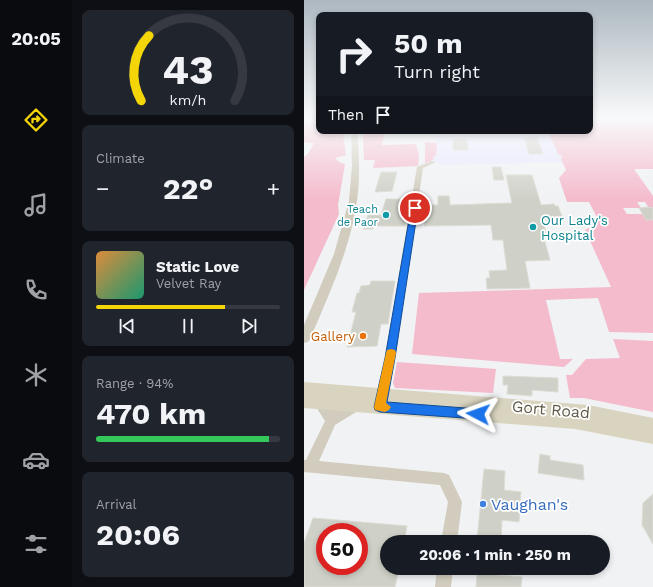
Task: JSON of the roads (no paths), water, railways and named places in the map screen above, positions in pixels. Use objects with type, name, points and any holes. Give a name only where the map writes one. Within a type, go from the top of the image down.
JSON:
[{"type":"main road","name":"Gort Road","points":[[304,388],[341,397],[575,422],[653,436]]},
{"type":"main road","name":"Gort Road","points":[[311,401],[341,397],[359,405],[381,401],[588,412],[653,425]]},
{"type":"street","points":[[304,339],[318,308],[345,234],[352,206],[356,158],[355,144]]},
{"type":"street","points":[[381,401],[390,358],[420,167],[433,162]]},
{"type":"street","points":[[341,397],[331,421],[307,466],[444,479],[455,502],[450,535]]},
{"type":"street","points":[[311,401],[331,421]]},
{"type":"street","points":[[331,421],[359,405]]},
{"type":"street","points":[[443,587],[444,575]]},
{"type":"place","name":"Teach de Paor","points":[[386,215]]},
{"type":"place","name":"Our Lady's Hospital","points":[[533,227]]},
{"type":"place","name":"Gallery","points":[[363,336]]},
{"type":"place","name":"Vaughan's","points":[[483,504]]}]
